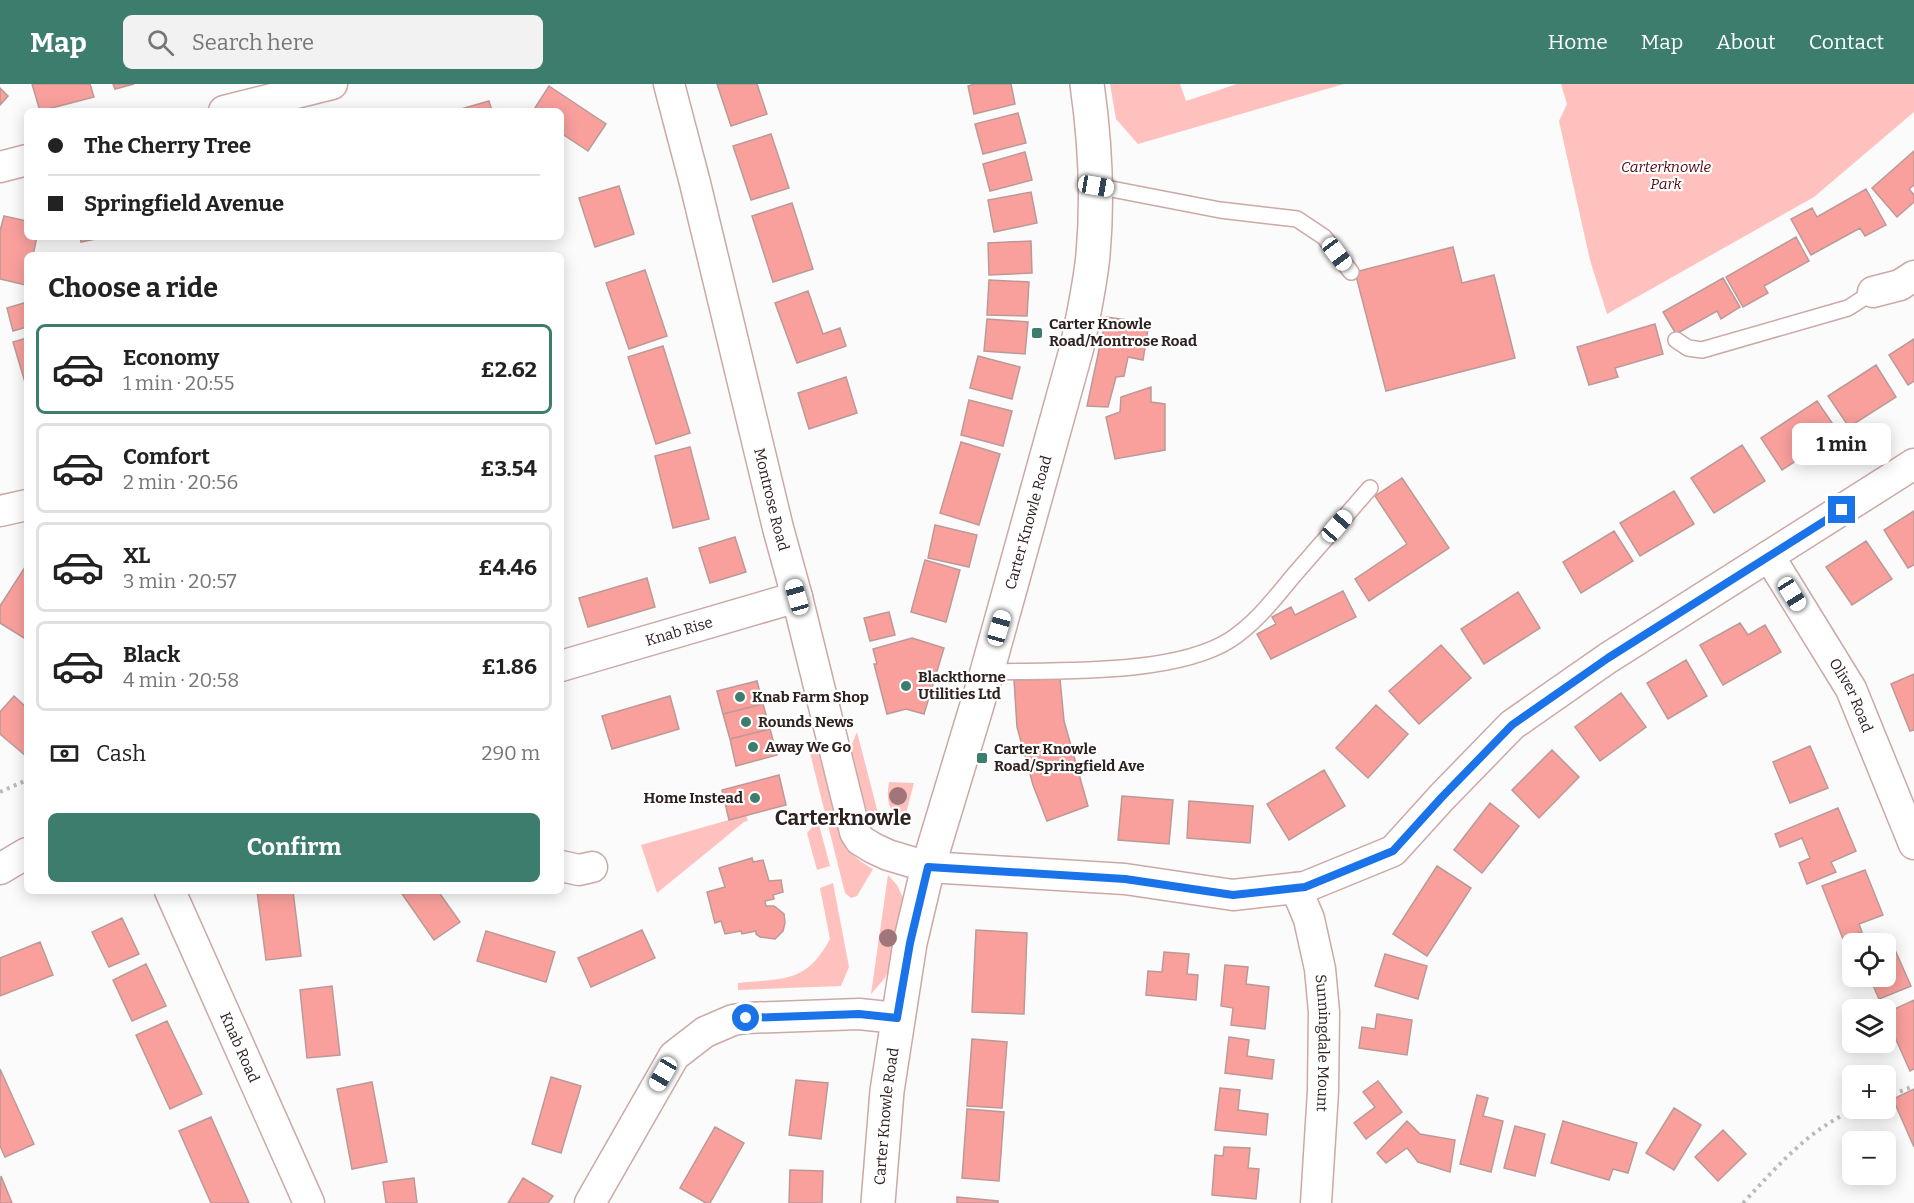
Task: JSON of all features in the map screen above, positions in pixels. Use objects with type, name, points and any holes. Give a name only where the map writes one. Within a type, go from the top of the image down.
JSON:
[{"type":"street","points":[[236,108],[332,84]]},
{"type":"street","name":"Montrose Road","points":[[669,84],[855,832],[860,840],[888,855],[928,867],[1125,879],[1233,895],[1305,887],[1393,851],[1512,725],[1608,658],[1914,464]]},
{"type":"street","name":"Carter Knowle Road","points":[[879,1203],[887,1090],[910,943],[928,867],[987,672],[1077,347],[1093,256],[1096,186],[1087,84]]},
{"type":"street","points":[[0,167],[24,161]]},
{"type":"street","points":[[1873,292],[1900,285],[1914,276]]},
{"type":"street","points":[[0,511],[24,506]]},
{"type":"street","name":"Oliver Road","points":[[1769,556],[1851,689],[1914,843]]},
{"type":"street","name":"Knab Rise","points":[[564,665],[797,597]]},
{"type":"street","points":[[0,869],[24,855]]},
{"type":"street","points":[[564,867],[579,870],[592,867]]},
{"type":"street","name":"Sunningdale Mount","points":[[1296,888],[1309,919],[1324,1012],[1323,1091],[1316,1203]]},
{"type":"street","name":"Knab Road","points":[[171,894],[309,1203]]},
{"type":"street","points":[[590,1203],[674,1056],[705,1032],[733,1020],[746,1018],[859,1014],[897,1018]]},
{"type":"lane","points":[[1096,186],[1220,210],[1297,219],[1324,237],[1351,272]]},
{"type":"lane","points":[[1676,340],[1688,348],[1702,350],[1848,308],[1873,292]]},
{"type":"lane","points":[[987,672],[1147,666],[1208,650],[1230,640],[1272,603],[1370,489]]},
{"type":"path","points":[[0,792],[24,781]]},
{"type":"path","points":[[1896,1093],[1914,1086]]},
{"type":"path","points":[[1743,1203],[1800,1143],[1842,1115]]},
{"type":"green space","points":[[1110,84],[1180,84],[1186,101],[1237,84],[1344,84],[1138,144],[1116,119]]},
{"type":"green space","name":"Carterknowle Park","points":[[1561,84],[1914,84],[1914,112],[1814,197],[1607,314],[1590,260],[1559,121],[1567,104]]},
{"type":"green space","points":[[857,732],[879,817],[873,828],[850,749]]},
{"type":"green space","points":[[816,743],[842,838],[855,856],[873,869],[857,896],[851,898],[845,893],[808,745]]},
{"type":"green space","points":[[889,782],[914,783],[904,821],[894,814],[889,805]]},
{"type":"green space","points":[[746,815],[748,821],[657,893],[641,845]]},
{"type":"green space","points":[[818,821],[830,866],[817,870],[807,833]]},
{"type":"green space","points":[[888,875],[897,885],[903,898],[891,964],[885,978],[871,994]]},
{"type":"green space","points":[[833,883],[849,967],[841,986],[738,990],[738,983],[792,976],[812,964],[821,954],[830,939],[820,888]]},
{"type":"building","points":[[32,84],[90,84],[94,97],[52,108],[39,108]]},
{"type":"building","points":[[113,84],[134,84],[115,89]]},
{"type":"building","points":[[717,84],[757,84],[767,114],[731,126]]},
{"type":"building","points":[[1011,84],[1015,104],[974,114],[968,86]]},
{"type":"building","points":[[549,86],[606,124],[588,151],[564,135],[564,108],[535,108]]},
{"type":"building","points":[[0,88],[8,96],[0,105]]},
{"type":"building","points":[[489,101],[491,108],[464,108]]},
{"type":"building","points":[[1018,113],[1026,143],[983,154],[975,124]]},
{"type":"building","points":[[771,134],[789,188],[751,200],[733,146]]},
{"type":"building","points":[[1914,151],[1914,185],[1909,189],[1914,195],[1914,202],[1897,217],[1872,188]]},
{"type":"building","points":[[1025,152],[1032,180],[990,191],[983,164]]},
{"type":"building","points":[[619,186],[634,234],[595,247],[579,198]]},
{"type":"building","points":[[1866,189],[1886,225],[1865,236],[1860,228],[1811,255],[1791,219],[1812,208],[1817,217]]},
{"type":"building","points":[[1031,192],[1037,223],[994,232],[988,200]]},
{"type":"building","points":[[792,203],[813,269],[773,282],[752,216]]},
{"type":"building","points":[[4,216],[24,220],[24,240],[36,240],[34,252],[24,252],[24,285],[0,279],[0,231]]},
{"type":"building","points":[[1796,237],[1809,261],[1764,286],[1768,293],[1743,307],[1726,277]]},
{"type":"building","points":[[1031,241],[1032,273],[989,275],[988,243]]},
{"type":"building","points":[[1453,247],[1462,283],[1494,275],[1515,358],[1386,391],[1355,272]]},
{"type":"building","points":[[645,270],[667,336],[629,349],[606,283]]},
{"type":"building","points":[[1723,278],[1740,307],[1721,319],[1717,311],[1676,334],[1663,312]]},
{"type":"building","points":[[989,280],[1029,282],[1027,316],[987,315]]},
{"type":"building","points":[[808,291],[823,334],[840,328],[846,346],[797,363],[775,303]]},
{"type":"building","points":[[24,303],[24,328],[13,331],[7,308]]},
{"type":"building","points":[[1106,317],[1149,323],[1143,360],[1128,357],[1124,376],[1116,377],[1108,407],[1087,406]]},
{"type":"building","points":[[987,319],[1028,322],[1025,354],[984,351]]},
{"type":"building","points":[[1655,324],[1663,354],[1615,368],[1618,377],[1589,385],[1577,347]]},
{"type":"building","points":[[24,339],[24,379],[13,342]]},
{"type":"building","points":[[1914,339],[1914,381],[1908,385],[1889,355]]},
{"type":"building","points":[[663,346],[690,433],[656,444],[628,357]]},
{"type":"building","points":[[978,356],[1020,367],[1012,399],[970,388]]},
{"type":"building","points":[[1876,365],[1896,397],[1849,427],[1828,396]]},
{"type":"building","points":[[846,377],[857,413],[809,429],[798,393]]},
{"type":"building","points":[[1151,387],[1151,402],[1165,404],[1165,450],[1115,459],[1106,417],[1120,412],[1121,397]]},
{"type":"building","points":[[969,400],[1012,411],[1003,446],[961,435]]},
{"type":"building","points":[[1817,401],[1839,433],[1782,470],[1761,438]]},
{"type":"building","points":[[961,442],[1000,454],[979,525],[940,513]]},
{"type":"building","points":[[1742,445],[1765,481],[1714,513],[1691,478]]},
{"type":"building","points":[[690,447],[709,519],[673,528],[655,456]]},
{"type":"building","points":[[1402,478],[1449,548],[1369,601],[1355,579],[1407,544],[1375,496]]},
{"type":"building","points":[[1674,491],[1694,524],[1640,556],[1620,523]]},
{"type":"building","points":[[1914,511],[1914,565],[1908,568],[1884,530]]},
{"type":"building","points":[[935,525],[977,535],[969,567],[928,558]]},
{"type":"building","points":[[1614,531],[1633,561],[1581,593],[1563,562]]},
{"type":"building","points":[[735,537],[746,572],[710,583],[699,548]]},
{"type":"building","points":[[1866,541],[1892,579],[1852,605],[1826,567]]},
{"type":"building","points":[[925,560],[960,570],[946,622],[911,612]]},
{"type":"building","points":[[24,569],[24,638],[0,623],[0,606]]},
{"type":"building","points":[[647,578],[655,607],[588,627],[579,598]]},
{"type":"building","points":[[1343,591],[1356,617],[1271,659],[1257,634],[1276,624],[1272,617],[1291,607],[1295,615]]},
{"type":"building","points":[[1518,592],[1540,628],[1484,664],[1461,629]]},
{"type":"building","points":[[889,612],[895,635],[870,641],[864,618]]},
{"type":"building","points":[[1740,623],[1748,635],[1765,625],[1781,652],[1723,685],[1700,645]]},
{"type":"building","name":"Blackthorne Utilities Ltd","points":[[912,638],[944,648],[924,714],[906,709],[887,714],[874,664],[877,664],[873,649]]},
{"type":"building","points":[[1441,645],[1471,678],[1419,724],[1389,691]]},
{"type":"building","points":[[1686,660],[1707,696],[1668,719],[1647,683]]},
{"type":"building","points":[[1914,674],[1914,730],[1910,731],[1891,684]]},
{"type":"building","points":[[1060,679],[1064,721],[1088,806],[1047,821],[1033,785],[1017,727],[1014,680]]},
{"type":"building","name":"Knab Farm Shop","points":[[757,681],[763,704],[723,714],[717,691]]},
{"type":"building","points":[[1621,693],[1646,727],[1600,761],[1575,727]]},
{"type":"building","points":[[14,696],[24,705],[24,754],[0,734],[0,712]]},
{"type":"building","points":[[670,696],[679,729],[612,749],[602,716]]},
{"type":"building","name":"Rounds News","points":[[763,704],[770,729],[730,739],[723,714]]},
{"type":"building","points":[[1376,705],[1408,734],[1368,778],[1336,748]]},
{"type":"building","name":"Away We Go","points":[[770,729],[777,755],[736,766],[730,739]]},
{"type":"building","points":[[1810,746],[1828,788],[1790,803],[1773,762]]},
{"type":"building","points":[[1552,750],[1579,777],[1539,818],[1512,790]]},
{"type":"building","points":[[1324,770],[1345,806],[1289,840],[1267,804]]},
{"type":"building","points":[[779,775],[786,805],[729,820],[722,790]]},
{"type":"building","points":[[1122,796],[1173,800],[1169,844],[1118,840]]},
{"type":"building","points":[[1189,801],[1253,806],[1250,843],[1187,838]]},
{"type":"building","points":[[1490,803],[1519,826],[1482,873],[1454,850]]},
{"type":"building","points":[[1838,808],[1856,851],[1831,862],[1836,872],[1807,884],[1799,863],[1810,858],[1802,838],[1780,847],[1775,834]]},
{"type":"building","points":[[752,858],[753,862],[763,860],[769,881],[781,880],[783,892],[773,895],[774,899],[765,901],[766,906],[774,906],[784,914],[783,931],[775,939],[760,937],[756,931],[725,934],[721,921],[715,923],[707,892],[725,887],[719,868]]},
{"type":"building","points":[[1437,866],[1471,888],[1427,956],[1393,934]]},
{"type":"building","points":[[1865,870],[1883,915],[1859,924],[1862,932],[1842,933],[1842,936],[1822,886]]},
{"type":"building","points":[[257,894],[293,894],[301,956],[266,960]]},
{"type":"building","points":[[402,894],[440,894],[460,922],[434,940]]},
{"type":"building","points":[[122,918],[139,954],[109,967],[92,932]]},
{"type":"building","points":[[642,930],[655,958],[591,987],[578,958]]},
{"type":"building","points":[[976,930],[1027,933],[1024,1014],[972,1012]]},
{"type":"building","points":[[486,931],[555,952],[546,982],[477,961]]},
{"type":"building","points":[[40,942],[53,975],[0,996],[0,958]]},
{"type":"building","points":[[1164,952],[1189,954],[1187,974],[1198,975],[1196,1000],[1146,995],[1148,971],[1162,972]]},
{"type":"building","points":[[1896,952],[1911,986],[1879,999],[1874,987],[1896,987]]},
{"type":"building","points":[[1385,954],[1427,966],[1418,999],[1375,986]]},
{"type":"building","points":[[146,964],[166,1006],[132,1021],[113,980]]},
{"type":"building","points":[[1225,965],[1248,967],[1246,984],[1269,987],[1265,1029],[1231,1025],[1233,1008],[1221,1006]]},
{"type":"building","points":[[332,986],[340,1055],[307,1058],[300,990]]},
{"type":"building","points":[[1914,1000],[1914,1069],[1910,1071],[1896,1040],[1896,1008]]},
{"type":"building","points":[[1377,1014],[1412,1020],[1407,1055],[1359,1048],[1362,1027],[1375,1029]]},
{"type":"building","points":[[167,1021],[202,1094],[170,1109],[136,1035]]},
{"type":"building","points":[[1229,1037],[1249,1040],[1247,1056],[1274,1060],[1272,1079],[1225,1073]]},
{"type":"building","points":[[972,1039],[1007,1042],[1002,1108],[967,1106]]},
{"type":"building","points":[[0,1069],[34,1144],[5,1157],[0,1146]]},
{"type":"building","points":[[551,1077],[581,1086],[561,1153],[532,1144]]},
{"type":"building","points":[[796,1080],[828,1083],[821,1139],[789,1135]]},
{"type":"building","points":[[1378,1081],[1402,1112],[1366,1139],[1354,1123],[1375,1107],[1363,1092]]},
{"type":"building","points":[[372,1082],[387,1162],[352,1169],[337,1089]]},
{"type":"building","points":[[1220,1088],[1240,1090],[1238,1110],[1268,1114],[1266,1135],[1215,1130]]},
{"type":"building","points":[[1914,1089],[1914,1147],[1896,1106],[1896,1098]]},
{"type":"building","points":[[1477,1095],[1488,1098],[1483,1116],[1503,1121],[1491,1172],[1460,1164]]},
{"type":"building","points":[[1674,1108],[1701,1125],[1674,1170],[1646,1153]]},
{"type":"building","points":[[967,1109],[1004,1112],[999,1181],[962,1178]]},
{"type":"building","points":[[211,1117],[249,1203],[211,1203],[179,1131]]},
{"type":"building","points":[[1407,1121],[1420,1134],[1455,1140],[1450,1172],[1418,1162],[1407,1148],[1386,1163],[1377,1153]]},
{"type":"building","points":[[1563,1121],[1637,1143],[1628,1173],[1613,1169],[1609,1180],[1551,1163]]},
{"type":"building","points":[[1515,1126],[1545,1134],[1535,1176],[1504,1168]]},
{"type":"building","points":[[715,1127],[744,1143],[710,1203],[706,1203],[680,1188]]},
{"type":"building","points":[[1723,1130],[1746,1154],[1718,1181],[1695,1157]]},
{"type":"building","points":[[1224,1147],[1250,1148],[1248,1168],[1259,1169],[1256,1199],[1212,1195],[1215,1155],[1223,1156]]},
{"type":"building","points":[[790,1170],[823,1171],[822,1203],[789,1203]]},
{"type":"building","points":[[1,1176],[12,1203],[0,1203]]},
{"type":"building","points":[[414,1178],[417,1203],[386,1203],[383,1182]]},
{"type":"building","points":[[523,1178],[553,1196],[548,1203],[508,1203]]},
{"type":"building","points":[[957,1197],[998,1201],[998,1203],[957,1203]]},
{"type":"place","name":"Carter Knowle Road/Montrose Road","points":[[1037,333]]},
{"type":"place","name":"Blackthorne Utilities Ltd","points":[[906,686]]},
{"type":"place","name":"Knab Farm Shop","points":[[740,697]]},
{"type":"place","name":"Rounds News","points":[[746,722]]},
{"type":"place","name":"Away We Go","points":[[753,747]]},
{"type":"place","name":"Carter Knowle Road/Springfield Ave","points":[[982,758]]},
{"type":"place","name":"Home Instead","points":[[755,798]]},
{"type":"district","name":"Carterknowle","points":[[843,818]]},
{"type":"route","points":[[746,1018],[859,1014],[897,1018],[910,943],[928,867],[1125,879],[1233,895],[1305,887],[1393,851],[1512,725],[1608,658],[1842,510]]}]
